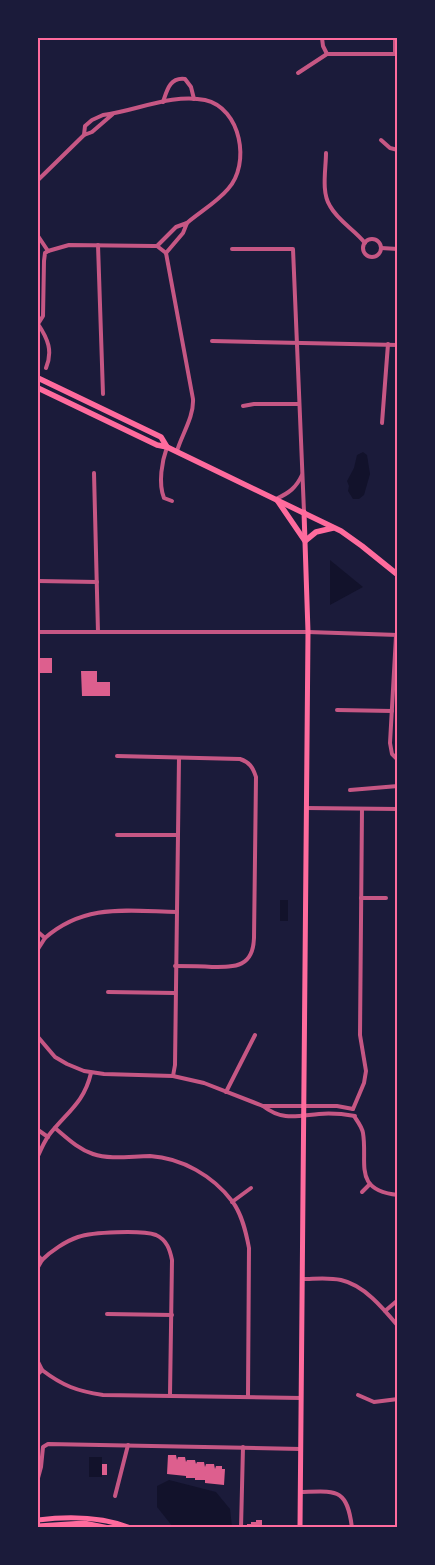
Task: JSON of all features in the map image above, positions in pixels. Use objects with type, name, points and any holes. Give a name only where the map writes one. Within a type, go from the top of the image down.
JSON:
[{"type":"main road","points":[[38,378],[161,437],[167,447]]},
{"type":"main road","points":[[38,388],[157,445],[177,451],[335,528],[362,546],[398,575]]},
{"type":"main road","points":[[276,498],[305,540]]},
{"type":"main road","points":[[300,1528],[308,632],[304,512]]},
{"type":"main road","points":[[305,540],[316,532],[335,528]]},
{"type":"main road","points":[[38,1520],[84,1517],[111,1521],[131,1528]]},
{"type":"main road","points":[[38,1526],[84,1523],[110,1528]]},
{"type":"street","points":[[322,38],[327,54]]},
{"type":"street","points":[[298,73],[327,54],[396,54],[395,38]]},
{"type":"street","points":[[163,102],[170,84],[180,78],[185,79],[191,87],[194,99]]},
{"type":"street","points":[[84,134],[85,126],[103,114],[182,99],[206,100],[217,104],[226,111],[233,121],[238,135],[239,157],[238,168],[229,189],[187,223],[176,226],[157,246]]},
{"type":"street","points":[[38,180],[84,134],[92,132],[114,113]]},
{"type":"street","points":[[381,140],[390,148],[398,150]]},
{"type":"street","points":[[326,153],[327,202],[335,213],[365,243]]},
{"type":"street","points":[[166,253],[183,233],[187,223]]},
{"type":"street","points":[[38,236],[48,251]]},
{"type":"street","points":[[375,240],[379,243],[381,248],[379,254],[370,256],[364,250],[365,243],[375,240]]},
{"type":"street","points":[[46,368],[51,354],[49,345],[38,324],[43,316],[45,254],[48,251],[69,245],[157,246],[166,253],[194,408],[177,451]]},
{"type":"street","points":[[98,245],[103,394]]},
{"type":"street","points":[[381,248],[398,249]]},
{"type":"street","points":[[232,249],[293,249],[304,512]]},
{"type":"street","points":[[38,283],[44,283]]},
{"type":"street","points":[[212,341],[398,345]]},
{"type":"street","points":[[382,423],[388,344]]},
{"type":"street","points":[[243,406],[254,404],[299,404]]},
{"type":"street","points":[[167,447],[163,458],[162,491],[164,498],[172,501]]},
{"type":"street","points":[[94,473],[98,632]]},
{"type":"street","points":[[276,498],[293,490],[303,473]]},
{"type":"street","points":[[38,581],[97,582]]},
{"type":"street","points":[[38,632],[308,632],[397,636],[390,743],[392,754],[398,760]]},
{"type":"street","points":[[337,710],[392,711]]},
{"type":"street","points":[[117,756],[240,759],[250,764],[256,776],[254,947],[248,958],[238,966],[175,966]]},
{"type":"street","points":[[173,1076],[175,1065],[179,758]]},
{"type":"street","points":[[350,790],[398,786]]},
{"type":"street","points":[[306,808],[398,810]]},
{"type":"street","points":[[362,809],[360,1035],[366,1070],[364,1083],[352,1109],[363,1135],[363,1165],[370,1184],[376,1189],[398,1195]]},
{"type":"street","points":[[117,835],[177,836]]},
{"type":"street","points":[[361,898],[386,898]]},
{"type":"street","points":[[38,949],[45,938],[54,931],[80,916],[95,912],[177,912]]},
{"type":"street","points":[[38,932],[45,938]]},
{"type":"street","points":[[108,992],[175,993]]},
{"type":"street","points":[[226,1092],[255,1035]]},
{"type":"street","points":[[38,1037],[55,1057],[91,1073],[173,1076],[226,1092],[263,1106],[272,1113],[282,1116],[320,1114],[355,1116]]},
{"type":"street","points":[[38,1156],[48,1137],[78,1103],[88,1087],[91,1073]]},
{"type":"street","points":[[263,1106],[337,1106],[352,1109]]},
{"type":"street","points":[[55,1128],[82,1149],[95,1155],[152,1156],[186,1164],[215,1183],[232,1202],[246,1231],[249,1248],[248,1396]]},
{"type":"street","points":[[38,1130],[48,1137]]},
{"type":"street","points":[[362,1192],[370,1184]]},
{"type":"street","points":[[232,1202],[251,1188]]},
{"type":"street","points":[[38,1267],[42,1260],[60,1246],[78,1237],[98,1233],[155,1235],[168,1245],[172,1260],[170,1395]]},
{"type":"street","points":[[38,1256],[42,1260]]},
{"type":"street","points":[[302,1279],[341,1280],[355,1285],[385,1311],[398,1326]]},
{"type":"street","points":[[385,1311],[398,1300]]},
{"type":"street","points":[[107,1314],[172,1315]]},
{"type":"street","points":[[38,1362],[42,1370],[64,1385],[80,1391],[103,1394],[301,1398]]},
{"type":"street","points":[[38,1374],[42,1370]]},
{"type":"street","points":[[358,1395],[374,1402],[398,1399]]},
{"type":"street","points":[[38,1478],[43,1447],[48,1444],[300,1449]]},
{"type":"street","points":[[115,1496],[128,1445]]},
{"type":"street","points":[[241,1528],[242,1447]]},
{"type":"street","points":[[300,1492],[336,1493],[342,1495],[350,1510],[352,1528]]},
{"type":"shaded area","points":[[363,452],[367,455],[370,474],[364,495],[359,499],[353,499],[348,491],[347,481],[354,468],[357,455]]},
{"type":"shaded area","points":[[330,560],[363,587],[330,605]]},
{"type":"shaded area","points":[[280,900],[288,900],[288,921],[280,921]]},
{"type":"shaded area","points":[[89,1457],[102,1457],[102,1477],[89,1477]]},
{"type":"shaded area","points":[[169,1480],[216,1492],[230,1509],[232,1527],[173,1527],[157,1507],[157,1486]]},
{"type":"building","points":[[38,658],[52,658],[52,673],[40,673],[40,676],[38,676]]},
{"type":"building","points":[[81,671],[97,671],[97,682],[110,682],[110,696],[82,696]]},
{"type":"building","points":[[168,1455],[176,1455],[177,1460],[178,1457],[185,1457],[186,1462],[187,1460],[195,1460],[196,1464],[197,1462],[204,1462],[205,1467],[206,1464],[214,1464],[215,1469],[216,1466],[222,1466],[222,1469],[225,1469],[224,1485],[205,1483],[205,1480],[195,1480],[195,1478],[186,1478],[186,1476],[167,1474]]},
{"type":"building","points":[[102,1464],[107,1464],[107,1475],[102,1475]]},
{"type":"building","points":[[256,1520],[262,1520],[262,1525],[267,1525],[267,1528],[247,1528],[247,1524],[256,1522]]}]
